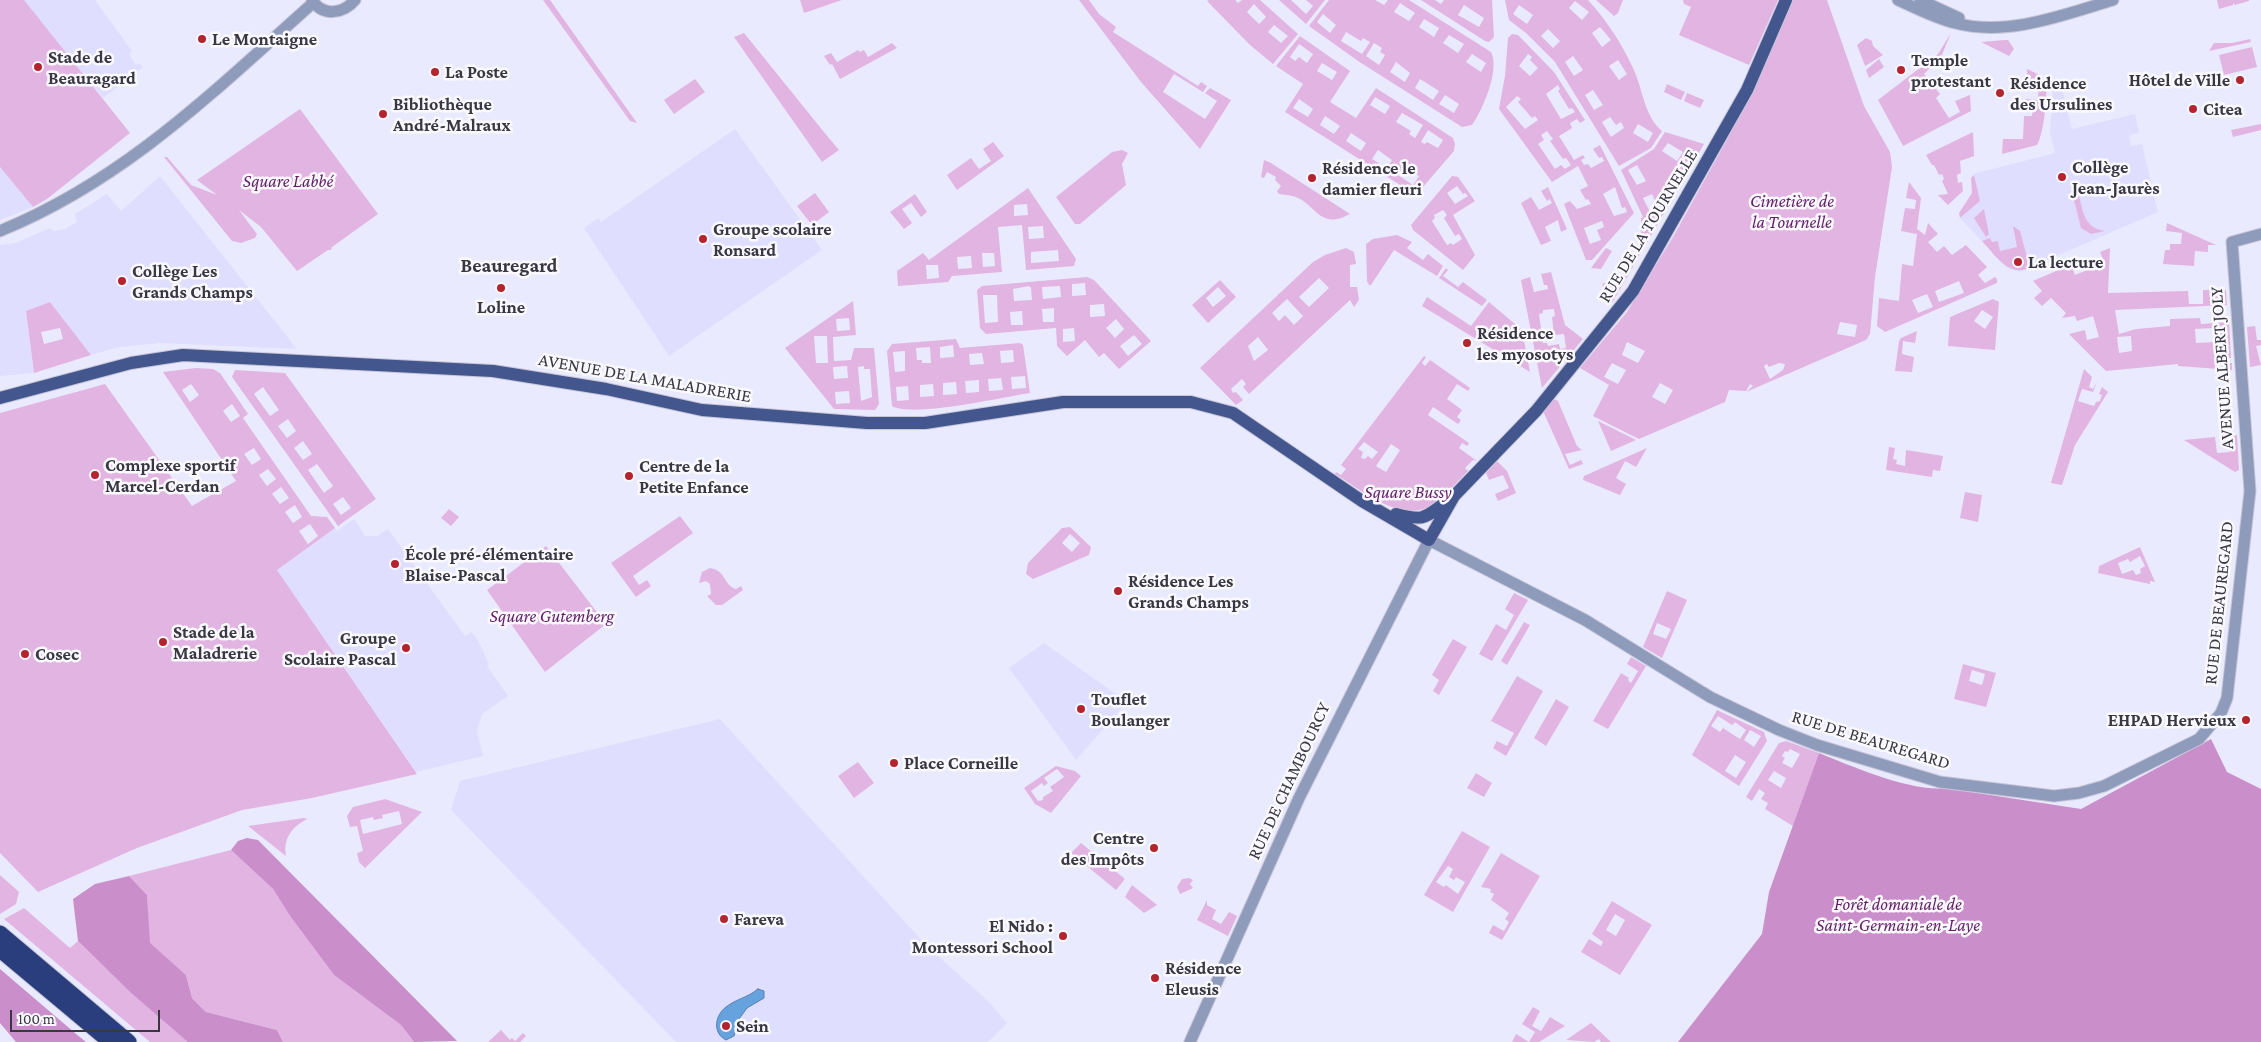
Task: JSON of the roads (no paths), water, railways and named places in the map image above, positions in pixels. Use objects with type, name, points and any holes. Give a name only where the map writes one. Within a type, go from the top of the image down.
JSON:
[{"type":"highway","points":[[0,933],[129,1042]]},
{"type":"highway","points":[[0,950],[110,1042]]},
{"type":"main road","name":"RUE DE LA TOURNELLE","points":[[1429,540],[1454,496],[1536,411],[1633,291],[1747,90],[1786,0]]},
{"type":"main road","name":"AVENUE DE LA MALADRERIE","points":[[0,398],[131,363],[183,355],[487,371],[606,389],[702,410],[867,423],[925,423],[1064,402],[1191,402],[1232,413],[1278,446],[1429,540]]},
{"type":"main road","points":[[1372,506],[1416,519],[1429,516],[1454,496]]},
{"type":"street","points":[[0,231],[61,204],[113,172],[144,150],[188,113],[312,1],[320,9],[340,12],[349,7],[355,0]]},
{"type":"street","points":[[1898,0],[1948,21],[1981,27],[2003,27],[2035,22],[2113,0]]},
{"type":"street","points":[[1920,0],[1981,27]]},
{"type":"street","name":"AVENUE ALBERT JOLY","points":[[2255,489],[2232,242],[2261,234]]},
{"type":"street","name":"RUE DE BEAUREGARD","points":[[1429,540],[1585,620],[1710,696],[1784,732],[1826,748],[1940,782],[2054,796],[2079,793],[2104,786],[2175,752],[2199,739],[2221,713],[2227,698],[2255,489]]},
{"type":"street","name":"RUE DE CHAMBOURCY","points":[[1190,1042],[1299,798],[1429,540]]},
{"type":"water","points":[[758,989],[764,991],[764,998],[747,1008],[739,1019],[734,1036],[726,1040],[717,1029],[717,1019],[722,1010]]},
{"type":"place","name":"Le Montaigne","points":[[202,39]]},
{"type":"place","name":"Stade de Beauragard","points":[[38,67]]},
{"type":"place","name":"Temple protestant","points":[[1901,70]]},
{"type":"place","name":"La Poste","points":[[435,72]]},
{"type":"place","name":"Hôtel de Ville","points":[[2240,80]]},
{"type":"place","name":"Résidence des Ursulines","points":[[2000,93]]},
{"type":"place","name":"Citea","points":[[2193,109]]},
{"type":"place","name":"Bibliothèque André-Malraux","points":[[383,114]]},
{"type":"place","name":"Collège Jean-Jaurès","points":[[2062,177]]},
{"type":"place","name":"Résidence le damier fleuri","points":[[1312,178]]},
{"type":"place","name":"Groupe scolaire Ronsard","points":[[703,239]]},
{"type":"place","name":"La lecture","points":[[2018,262]]},
{"type":"place","name":"Collège Les Grands Champs","points":[[122,281]]},
{"type":"place","name":"Loline","points":[[501,288]]},
{"type":"place","name":"Résidence les myosotys","points":[[1467,343]]},
{"type":"place","name":"Complexe sportif Marcel-Cerdan","points":[[95,475]]},
{"type":"place","name":"Centre de la Petite Enfance","points":[[629,476]]},
{"type":"place","name":"École pré-élémentaire Blaise-Pascal","points":[[395,564]]},
{"type":"place","name":"Résidence Les Grands Champs","points":[[1118,591]]},
{"type":"place","name":"Stade de la Maladrerie","points":[[163,642]]},
{"type":"place","name":"Groupe Scolaire Pascal","points":[[406,648]]},
{"type":"place","name":"Cosec","points":[[25,654]]},
{"type":"place","name":"Touflet Boulanger","points":[[1081,709]]},
{"type":"place","name":"EHPAD Hervieux","points":[[2246,720]]},
{"type":"place","name":"Place Corneille","points":[[894,763]]},
{"type":"place","name":"Centre des Impôts","points":[[1154,848]]},
{"type":"place","name":"Fareva","points":[[724,919]]},
{"type":"place","name":"El Nido : Montessori School","points":[[1063,936]]},
{"type":"place","name":"Résidence Eleusis","points":[[1155,978]]},
{"type":"place","name":"Sein","points":[[726,1026]]},
{"type":"district","name":"Beauregard","points":[[509,266]]},
{"type":"park label","name":"Square Labbé","points":[[288,181]]},
{"type":"park label","name":"Cimetière de la Tournelle","points":[[1792,211]]},
{"type":"park label","name":"Square Bussy","points":[[1408,492]]},
{"type":"park label","name":"Square Gutemberg","points":[[552,616]]},
{"type":"park label","name":"Forêt domaniale de Saint-Germain-en-Laye","points":[[1898,914]]}]
